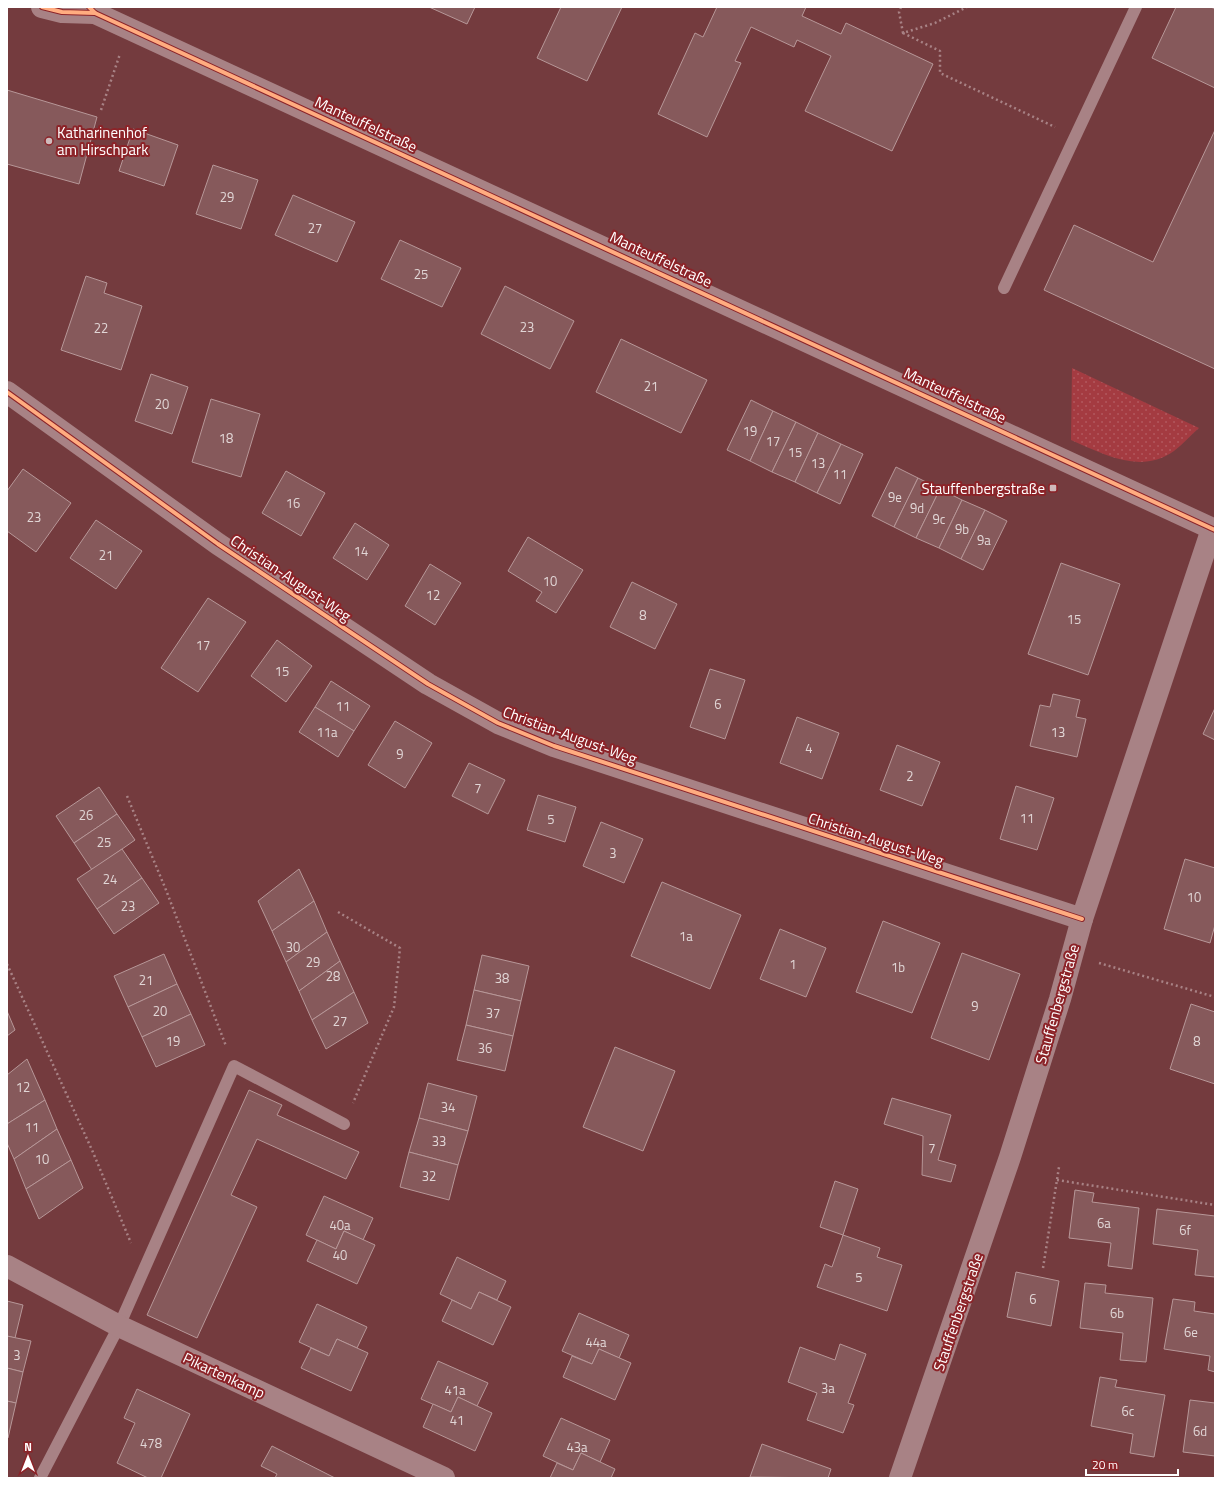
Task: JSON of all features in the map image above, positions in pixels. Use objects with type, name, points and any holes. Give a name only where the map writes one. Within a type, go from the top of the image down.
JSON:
[{"type":"street","name":"Manteuffelstraße","points":[[42,7],[62,12],[92,10],[1214,527]]},
{"type":"street","name":"Christian-August-Weg","points":[[7,392],[218,544],[428,684],[498,723],[561,748],[1082,919]]},
{"type":"street","name":"Stauffenbergstraße","points":[[900,1478],[1010,1157],[1060,999],[1082,919],[1214,527]]},
{"type":"street","name":"Pikartenkamp","points":[[7,1266],[119,1326],[444,1478]]},
{"type":"lane","points":[[1004,288],[1136,7]]},
{"type":"lane","points":[[40,1478],[119,1326],[234,1066],[344,1124]]},
{"type":"path","points":[[901,7],[899,12],[903,33]]},
{"type":"path","points":[[903,33],[935,23],[967,7]]},
{"type":"path","points":[[903,33],[940,51],[940,73],[1075,136]]},
{"type":"path","points":[[101,110],[122,50]]},
{"type":"path","points":[[126,796],[166,890],[234,1066]]},
{"type":"path","points":[[338,912],[400,948],[394,1007],[344,1124]]},
{"type":"path","points":[[1094,962],[1215,997]]},
{"type":"path","points":[[7,964],[92,1150],[143,1272]]},
{"type":"path","points":[[1043,1268],[1059,1167]]},
{"type":"path","points":[[1057,1180],[1215,1205]]},
{"type":"shaded area","points":[[1072,368],[1199,428],[1174,451],[1161,458],[1148,461],[1135,462],[1122,460],[1071,440]]},
{"type":"building","points":[[429,7],[475,7],[467,24]]},
{"type":"building","points":[[561,7],[622,7],[587,81],[537,58]]},
{"type":"building","points":[[717,7],[806,7],[802,16],[841,34],[846,23],[933,64],[892,151],[805,111],[831,56],[797,40],[794,47],[751,27],[735,61],[741,63],[707,137],[658,114],[695,33],[703,37]]},
{"type":"building","points":[[1176,7],[1211,7],[1215,9],[1215,88],[1152,58]]},
{"type":"building","name":"Katharinenhof am Hirschpark","points":[[7,90],[97,117],[79,184],[7,164]]},
{"type":"building","points":[[133,129],[178,145],[164,186],[119,171]]},
{"type":"building","points":[[1215,130],[1215,369],[1044,290],[1074,225],[1153,262]]},
{"type":"building","points":[[213,165],[258,180],[241,229],[196,214]]},
{"type":"building","points":[[293,195],[355,222],[337,262],[275,235]]},
{"type":"building","points":[[400,240],[461,268],[442,307],[381,279]]},
{"type":"building","points":[[86,276],[107,283],[104,293],[142,306],[121,370],[61,350]]},
{"type":"building","points":[[505,286],[574,321],[550,369],[481,334]]},
{"type":"building","points":[[621,339],[707,380],[681,433],[596,392]]},
{"type":"building","points":[[151,374],[188,387],[172,434],[135,421]]},
{"type":"building","points":[[211,399],[260,414],[241,477],[192,462]]},
{"type":"building","points":[[751,400],[773,411],[750,461],[727,450]]},
{"type":"building","points":[[773,411],[796,422],[772,472],[750,461]]},
{"type":"building","points":[[796,422],[818,433],[795,482],[772,472]]},
{"type":"building","points":[[818,433],[841,444],[817,493],[795,482]]},
{"type":"building","points":[[841,444],[863,454],[840,504],[817,493]]},
{"type":"building","points":[[896,467],[918,478],[894,527],[872,516]]},
{"type":"building","points":[[23,469],[71,503],[36,552],[7,531],[7,491]]},
{"type":"building","points":[[286,471],[325,493],[301,536],[262,513]]},
{"type":"building","points":[[918,478],[940,489],[916,538],[894,527]]},
{"type":"building","points":[[940,489],[962,500],[939,548],[916,538]]},
{"type":"building","points":[[962,500],[985,510],[961,559],[939,548]]},
{"type":"building","points":[[985,510],[1007,521],[983,570],[961,559]]},
{"type":"building","points":[[96,520],[142,551],[116,589],[70,558]]},
{"type":"building","points":[[355,523],[389,545],[367,580],[333,558]]},
{"type":"building","points":[[528,537],[583,570],[556,613],[536,601],[542,592],[508,571]]},
{"type":"building","points":[[1061,563],[1120,584],[1088,675],[1028,654]]},
{"type":"building","points":[[430,564],[461,583],[435,625],[405,606]]},
{"type":"building","points":[[632,582],[677,604],[655,649],[610,627]]},
{"type":"building","points":[[208,598],[246,622],[198,692],[161,668]]},
{"type":"building","points":[[277,640],[312,666],[286,702],[251,676]]},
{"type":"building","points":[[710,669],[745,680],[725,739],[690,727]]},
{"type":"building","points":[[331,681],[370,706],[354,731],[315,707]]},
{"type":"building","points":[[1053,694],[1080,700],[1076,717],[1086,719],[1077,757],[1030,746],[1040,705],[1050,707]]},
{"type":"building","points":[[315,707],[354,731],[338,757],[299,732]]},
{"type":"building","points":[[1215,708],[1215,740],[1203,734]]},
{"type":"building","points":[[797,717],[839,733],[822,779],[780,763]]},
{"type":"building","points":[[395,721],[432,743],[405,788],[368,765]]},
{"type":"building","points":[[897,745],[940,762],[922,806],[880,790]]},
{"type":"building","points":[[469,763],[505,780],[488,814],[452,796]]},
{"type":"building","points":[[1016,786],[1054,798],[1037,850],[1000,839]]},
{"type":"building","points":[[99,787],[117,814],[74,843],[56,816]]},
{"type":"building","points":[[538,795],[576,807],[565,842],[527,830]]},
{"type":"building","points":[[117,814],[135,840],[92,870],[74,843]]},
{"type":"building","points":[[601,822],[643,839],[624,883],[583,866]]},
{"type":"building","points":[[122,849],[142,878],[97,909],[77,879]]},
{"type":"building","points":[[1185,859],[1215,868],[1215,925],[1210,943],[1164,929]]},
{"type":"building","points":[[299,869],[314,901],[272,931],[258,901]]},
{"type":"building","points":[[142,878],[159,903],[114,934],[97,909]]},
{"type":"building","points":[[662,882],[741,915],[710,989],[631,956]]},
{"type":"building","points":[[314,901],[327,932],[286,962],[272,931]]},
{"type":"building","points":[[883,921],[940,943],[912,1013],[856,992]]},
{"type":"building","points":[[780,929],[826,948],[806,997],[760,979]]},
{"type":"building","points":[[327,932],[340,961],[299,991],[286,962]]},
{"type":"building","points":[[962,953],[1020,974],[989,1060],[931,1038]]},
{"type":"building","points":[[164,954],[177,984],[128,1007],[114,976]]},
{"type":"building","points":[[482,955],[529,966],[521,1001],[474,990]]},
{"type":"building","points":[[340,961],[354,992],[312,1020],[299,991]]},
{"type":"building","points":[[177,984],[191,1014],[142,1037],[128,1007]]},
{"type":"building","points":[[474,990],[521,1001],[513,1036],[466,1025]]},
{"type":"building","points":[[354,992],[368,1023],[326,1049],[312,1020]]},
{"type":"building","points":[[1191,1004],[1215,1012],[1215,1084],[1170,1069]]},
{"type":"building","points":[[7,1011],[15,1030],[7,1036]]},
{"type":"building","points":[[191,1014],[205,1045],[156,1067],[142,1037]]},
{"type":"building","points":[[466,1025],[513,1036],[505,1071],[457,1060]]},
{"type":"building","points":[[615,1047],[675,1071],[643,1151],[583,1127]]},
{"type":"building","points":[[27,1059],[45,1100],[7,1124],[7,1075]]},
{"type":"building","points":[[428,1083],[477,1096],[468,1131],[419,1118]]},
{"type":"building","points":[[249,1090],[282,1105],[277,1115],[359,1152],[346,1179],[257,1139],[231,1195],[257,1207],[197,1338],[147,1315]]},
{"type":"building","points":[[892,1098],[951,1115],[938,1160],[956,1165],[951,1182],[922,1175],[923,1136],[884,1124]]},
{"type":"building","points":[[45,1100],[57,1129],[14,1159],[7,1143],[7,1124]]},
{"type":"building","points":[[419,1118],[468,1131],[458,1165],[409,1152]]},
{"type":"building","points":[[57,1129],[71,1160],[26,1189],[14,1159]]},
{"type":"building","points":[[409,1152],[458,1165],[449,1200],[400,1187]]},
{"type":"building","points":[[71,1160],[83,1188],[39,1219],[26,1189]]},
{"type":"building","points":[[835,1181],[858,1189],[843,1235],[820,1227]]},
{"type":"building","points":[[1075,1190],[1094,1193],[1092,1202],[1139,1208],[1132,1269],[1108,1266],[1111,1243],[1069,1238]]},
{"type":"building","points":[[324,1196],[373,1218],[363,1240],[344,1231],[336,1249],[306,1235]]},
{"type":"building","points":[[1157,1209],[1215,1216],[1215,1277],[1195,1275],[1198,1250],[1153,1244]]},
{"type":"building","points":[[344,1231],[375,1245],[357,1284],[307,1261],[317,1240],[336,1249]]},
{"type":"building","points":[[843,1235],[880,1248],[877,1257],[902,1265],[887,1311],[817,1287],[825,1264],[832,1267]]},
{"type":"building","points":[[457,1257],[506,1281],[497,1300],[479,1292],[471,1309],[440,1294]]},
{"type":"building","points":[[1016,1272],[1059,1281],[1051,1326],[1007,1317]]},
{"type":"building","points":[[1085,1283],[1106,1285],[1105,1293],[1153,1298],[1146,1362],[1120,1360],[1123,1333],[1080,1328]]},
{"type":"building","points":[[479,1292],[511,1307],[493,1345],[442,1321],[452,1300],[471,1309]]},
{"type":"building","points":[[1173,1299],[1195,1302],[1194,1311],[1215,1314],[1215,1372],[1208,1370],[1210,1356],[1164,1349]]},
{"type":"building","points":[[7,1301],[23,1305],[15,1338],[7,1336]]},
{"type":"building","points":[[317,1304],[367,1327],[357,1348],[337,1339],[329,1356],[299,1342]]},
{"type":"building","points":[[579,1313],[629,1335],[619,1358],[599,1349],[592,1364],[562,1351]]},
{"type":"building","points":[[7,1336],[31,1341],[23,1372],[7,1368]]},
{"type":"building","points":[[337,1339],[368,1353],[351,1391],[301,1368],[311,1348],[329,1356]]},
{"type":"building","points":[[840,1344],[866,1354],[848,1403],[854,1405],[843,1433],[807,1420],[817,1393],[788,1382],[800,1347],[835,1360]]},
{"type":"building","points":[[599,1349],[631,1363],[615,1400],[563,1377],[572,1356],[592,1364]]},
{"type":"building","points":[[438,1361],[488,1383],[477,1406],[458,1397],[451,1412],[421,1399]]},
{"type":"building","points":[[7,1368],[23,1372],[16,1403],[7,1401]]},
{"type":"building","points":[[1100,1377],[1117,1380],[1115,1387],[1165,1395],[1154,1457],[1130,1453],[1133,1434],[1091,1426]]},
{"type":"building","points":[[137,1389],[190,1414],[161,1478],[148,1478],[117,1463],[135,1423],[124,1418]]},
{"type":"building","points":[[458,1397],[492,1413],[475,1451],[423,1427],[433,1404],[451,1412]]},
{"type":"building","points":[[1190,1400],[1215,1403],[1215,1456],[1183,1452]]},
{"type":"building","points":[[7,1401],[16,1403],[8,1438],[7,1438]]},
{"type":"building","points":[[561,1418],[610,1440],[600,1462],[581,1453],[573,1470],[543,1456]]},
{"type":"building","points":[[762,1444],[831,1469],[828,1478],[750,1477]]},
{"type":"building","points":[[272,1446],[335,1478],[275,1478],[277,1474],[261,1466]]},
{"type":"building","points":[[581,1453],[615,1469],[611,1478],[550,1478],[557,1463],[573,1470]]},
{"type":"cycle path","points":[[42,7],[62,12],[95,13]]},
{"type":"cycle path","points":[[89,7],[95,13],[1215,530]]},
{"type":"cycle path","points":[[7,392],[218,544],[428,684],[498,723],[554,746],[1082,919]]},
{"type":"place","name":"Katharinenhof am Hirschpark","points":[[49,141]]},
{"type":"place","name":"Stauffenbergstraße","points":[[1053,488]]}]
